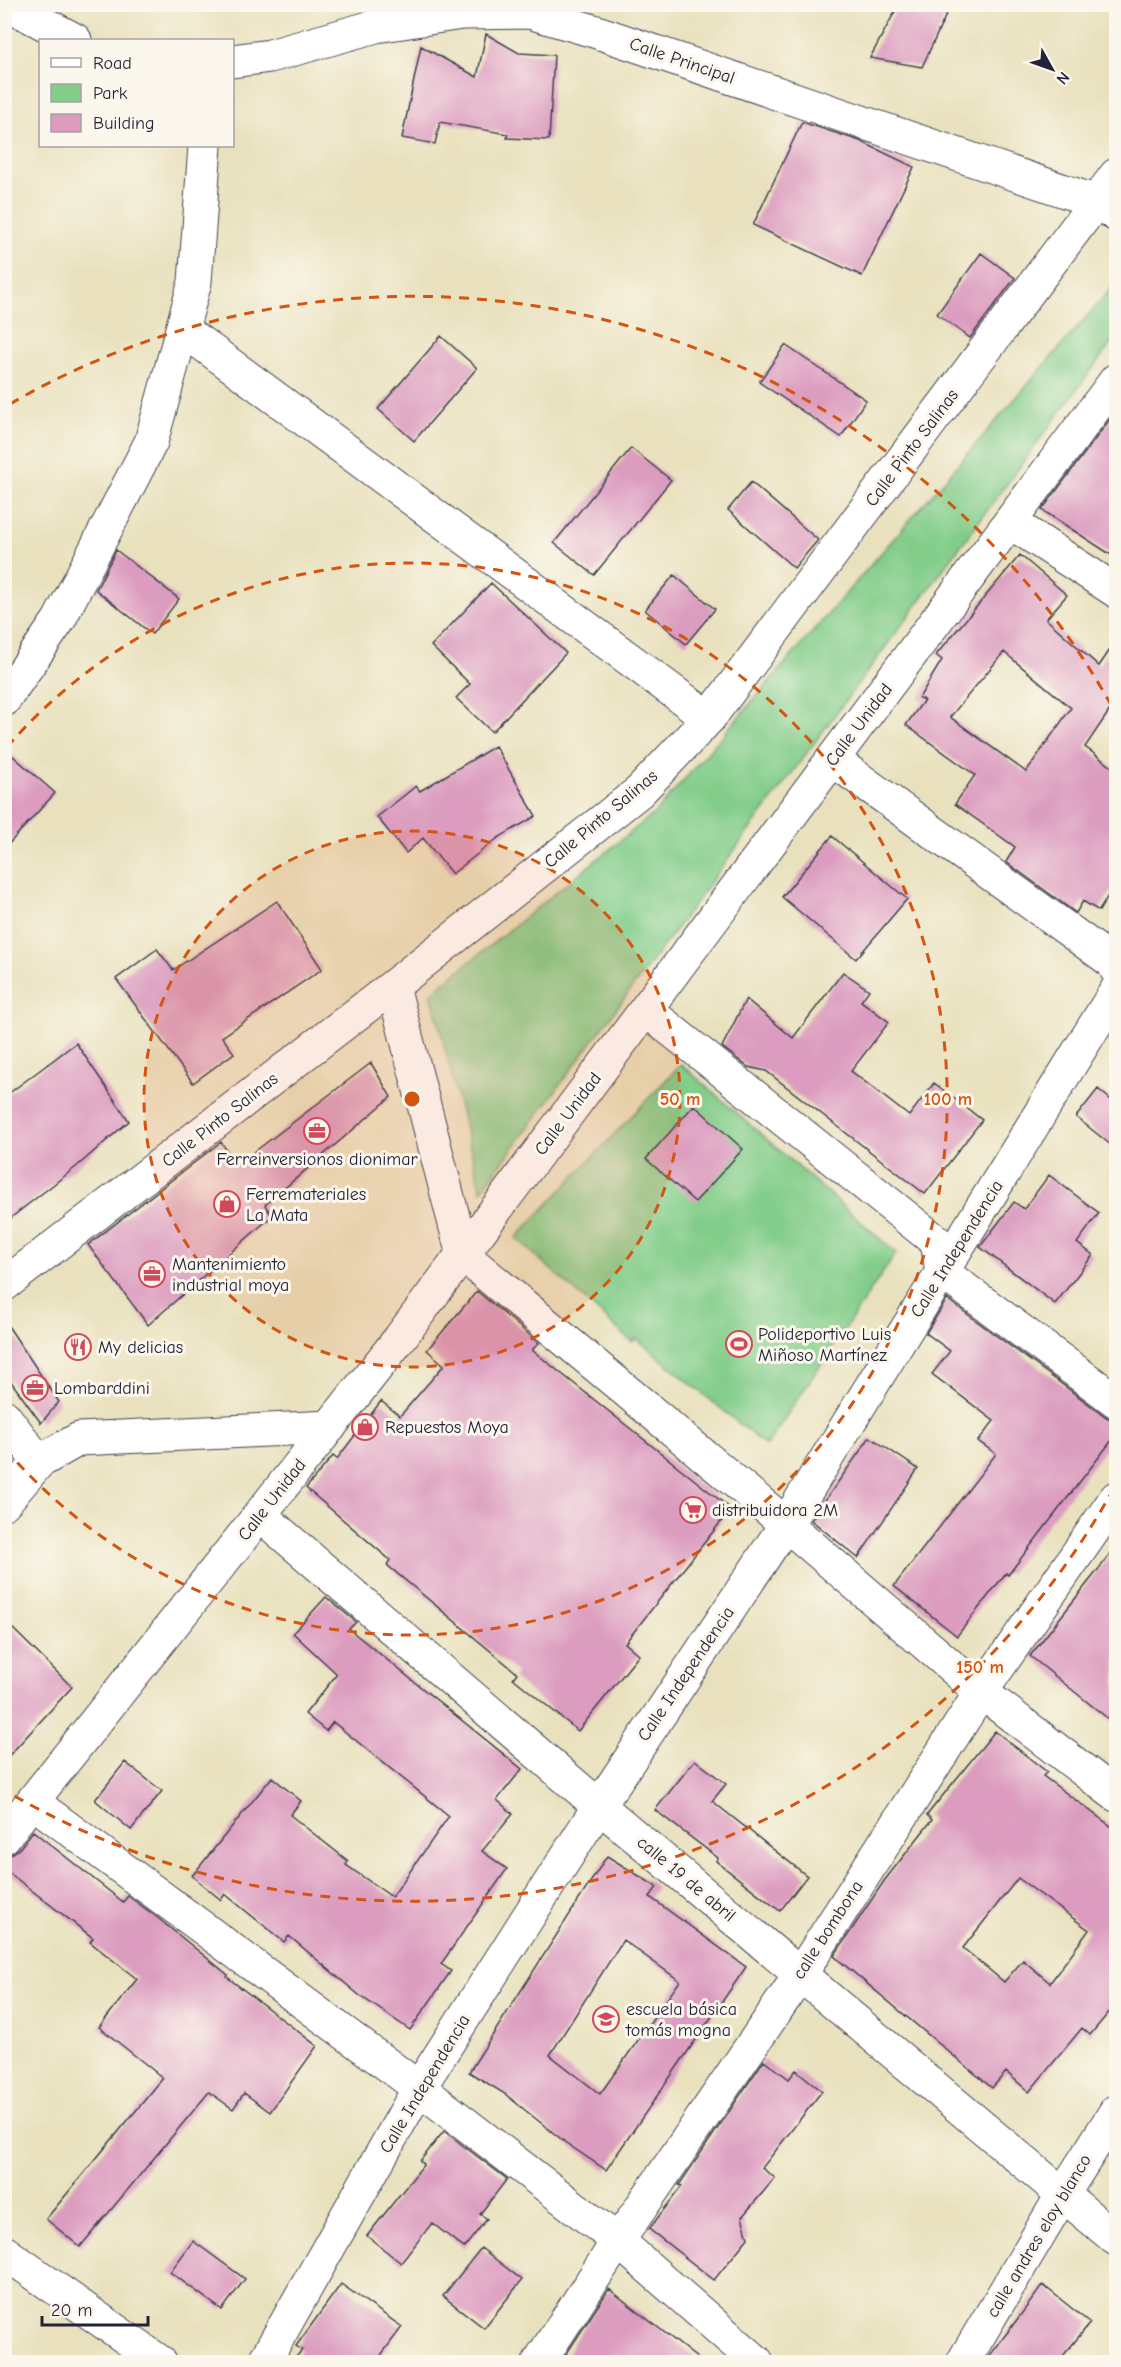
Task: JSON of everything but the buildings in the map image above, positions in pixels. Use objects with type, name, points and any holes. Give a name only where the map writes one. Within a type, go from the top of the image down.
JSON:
[{"type":"street","points":[[7,4],[73,39]]},
{"type":"street","name":"Calle Principal","points":[[234,61],[270,56],[367,15],[529,12],[597,32],[1107,208]]},
{"type":"street","points":[[4,700],[59,620],[151,442],[195,282],[205,147]]},
{"type":"street","name":"Calle Pinto Salinas","points":[[4,1285],[393,986],[640,791],[709,718],[1107,208],[1116,175]]},
{"type":"street","points":[[182,329],[709,718]]},
{"type":"street","name":"Calle Unidad","points":[[4,1837],[34,1803],[463,1255],[1116,380]]},
{"type":"street","points":[[1010,522],[1116,591]]},
{"type":"street","points":[[833,760],[1114,963],[1116,969]]},
{"type":"street","points":[[393,986],[463,1255],[786,1524],[981,1692],[1116,1795]]},
{"type":"street","name":"Calle Independencia","points":[[264,2362],[419,2088],[599,1806],[786,1524],[1116,991]]},
{"type":"street","points":[[646,1010],[937,1242],[942,1272],[1116,1401]]},
{"type":"street","points":[[4,1416],[39,1462]]},
{"type":"street","points":[[4,1503],[39,1462],[79,1439],[330,1427]]},
{"type":"street","name":"calle bombona","points":[[539,2362],[618,2241],[800,1975],[981,1692],[1116,1498]]},
{"type":"street","name":"calle 19 de abril","points":[[261,1515],[599,1806],[1116,2239]]},
{"type":"street","points":[[34,1803],[419,2088],[618,2241],[757,2362]]},
{"type":"street","name":"calle andres eloy blanco","points":[[963,2362],[1063,2194],[1116,2111]]},
{"type":"street","points":[[4,2252],[160,2362]]},
{"type":"green space","points":[[1116,283],[1116,337],[481,1191],[431,993],[656,812]]},
{"type":"green space","name":"Polideportivo Luis Miñoso Martínez","points":[[681,1064],[896,1253],[766,1446],[636,1338],[632,1342],[516,1238]]},
{"type":"place","name":"Ferreinversionos dionimar","points":[[317,1131]]},
{"type":"place","name":"Ferremateriales La Mata","points":[[227,1204]]},
{"type":"place","name":"Mantenimiento industrial moya","points":[[152,1274]]},
{"type":"place","name":"Polideportivo Luis Miñoso Martínez","points":[[739,1344]]},
{"type":"place","name":"My delicias","points":[[78,1347]]},
{"type":"place","name":"Lombarddini","points":[[35,1388]]},
{"type":"place","name":"Repuestos Moya","points":[[365,1427]]},
{"type":"place","name":"distribuidora 2M","points":[[693,1510]]},
{"type":"place","name":"escuela básica tomás mogna","points":[[606,2019]]}]
